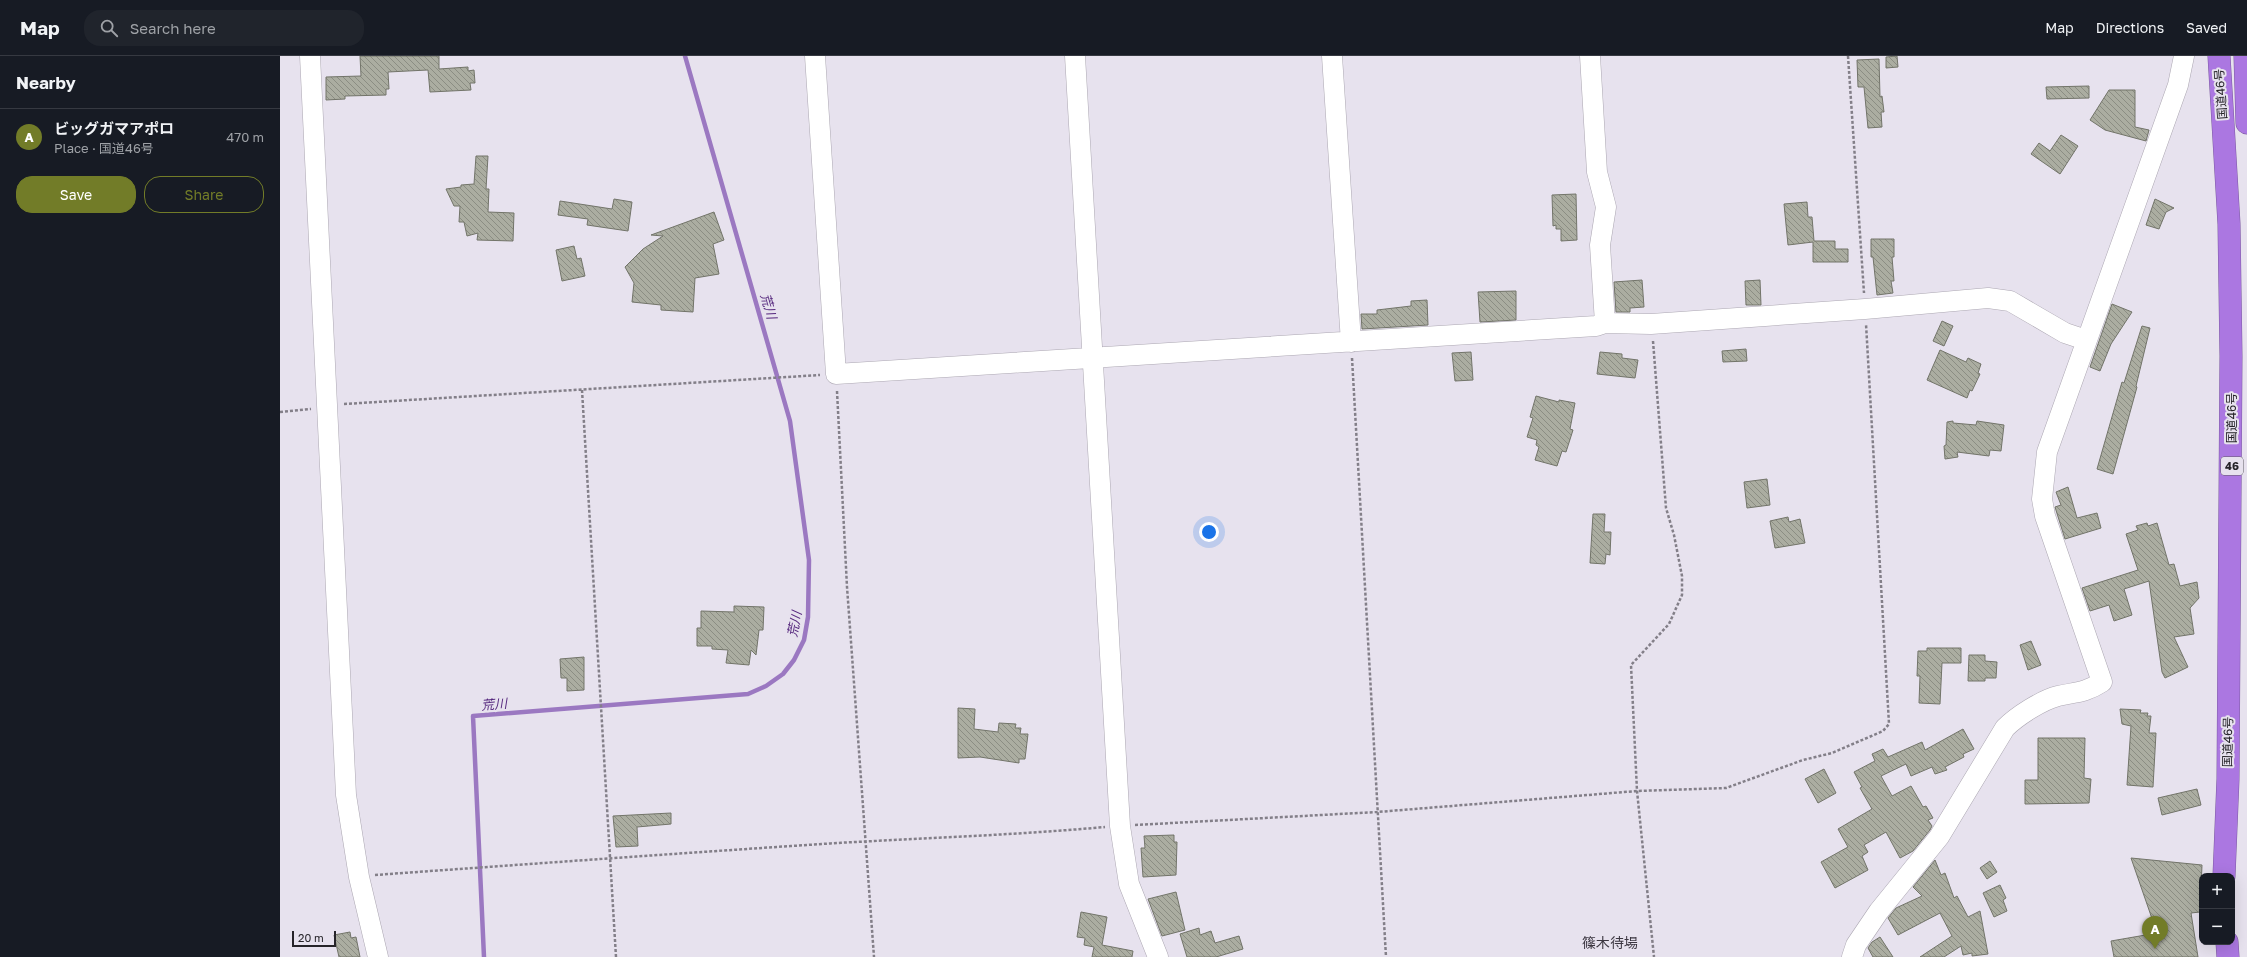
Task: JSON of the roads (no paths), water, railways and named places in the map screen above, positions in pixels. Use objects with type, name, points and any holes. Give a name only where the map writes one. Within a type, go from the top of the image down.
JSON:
[{"type":"highway","name":"国道46号","points":[[2218,56],[2229,224],[2232,356],[2228,779],[2224,873]]},
{"type":"highway","name":"国道46号","points":[[2245,56],[2247,123]]},
{"type":"highway","points":[[2227,945],[2228,957]]},
{"type":"street","points":[[310,56],[346,795],[359,877],[378,957]]},
{"type":"street","points":[[814,56],[836,374],[1596,326],[1605,323],[1651,324],[1865,309],[1988,298],[2010,301],[2065,333],[2086,340]]},
{"type":"street","points":[[1075,56],[1094,358],[1120,826],[1129,884],[1158,957]]},
{"type":"street","points":[[1332,56],[1351,342]]},
{"type":"street","points":[[1590,56],[1597,172],[1606,207],[1600,245],[1605,323]]},
{"type":"street","points":[[1852,957],[1856,945],[1878,911],[1939,837],[2005,728],[2015,718],[2056,697],[2088,691],[2102,682],[2045,516],[2042,500],[2047,452],[2178,85],[2184,56]]},
{"type":"waterway","name":"荒川","points":[[484,957],[473,716],[748,694],[766,686],[783,674],[794,660],[804,640],[808,617],[809,560],[790,421],[685,56]]},
{"type":"place","name":"ビッグガマアポロ","points":[[2155,949]]},
{"type":"district","name":"篠木待場","points":[[1610,943]]}]
